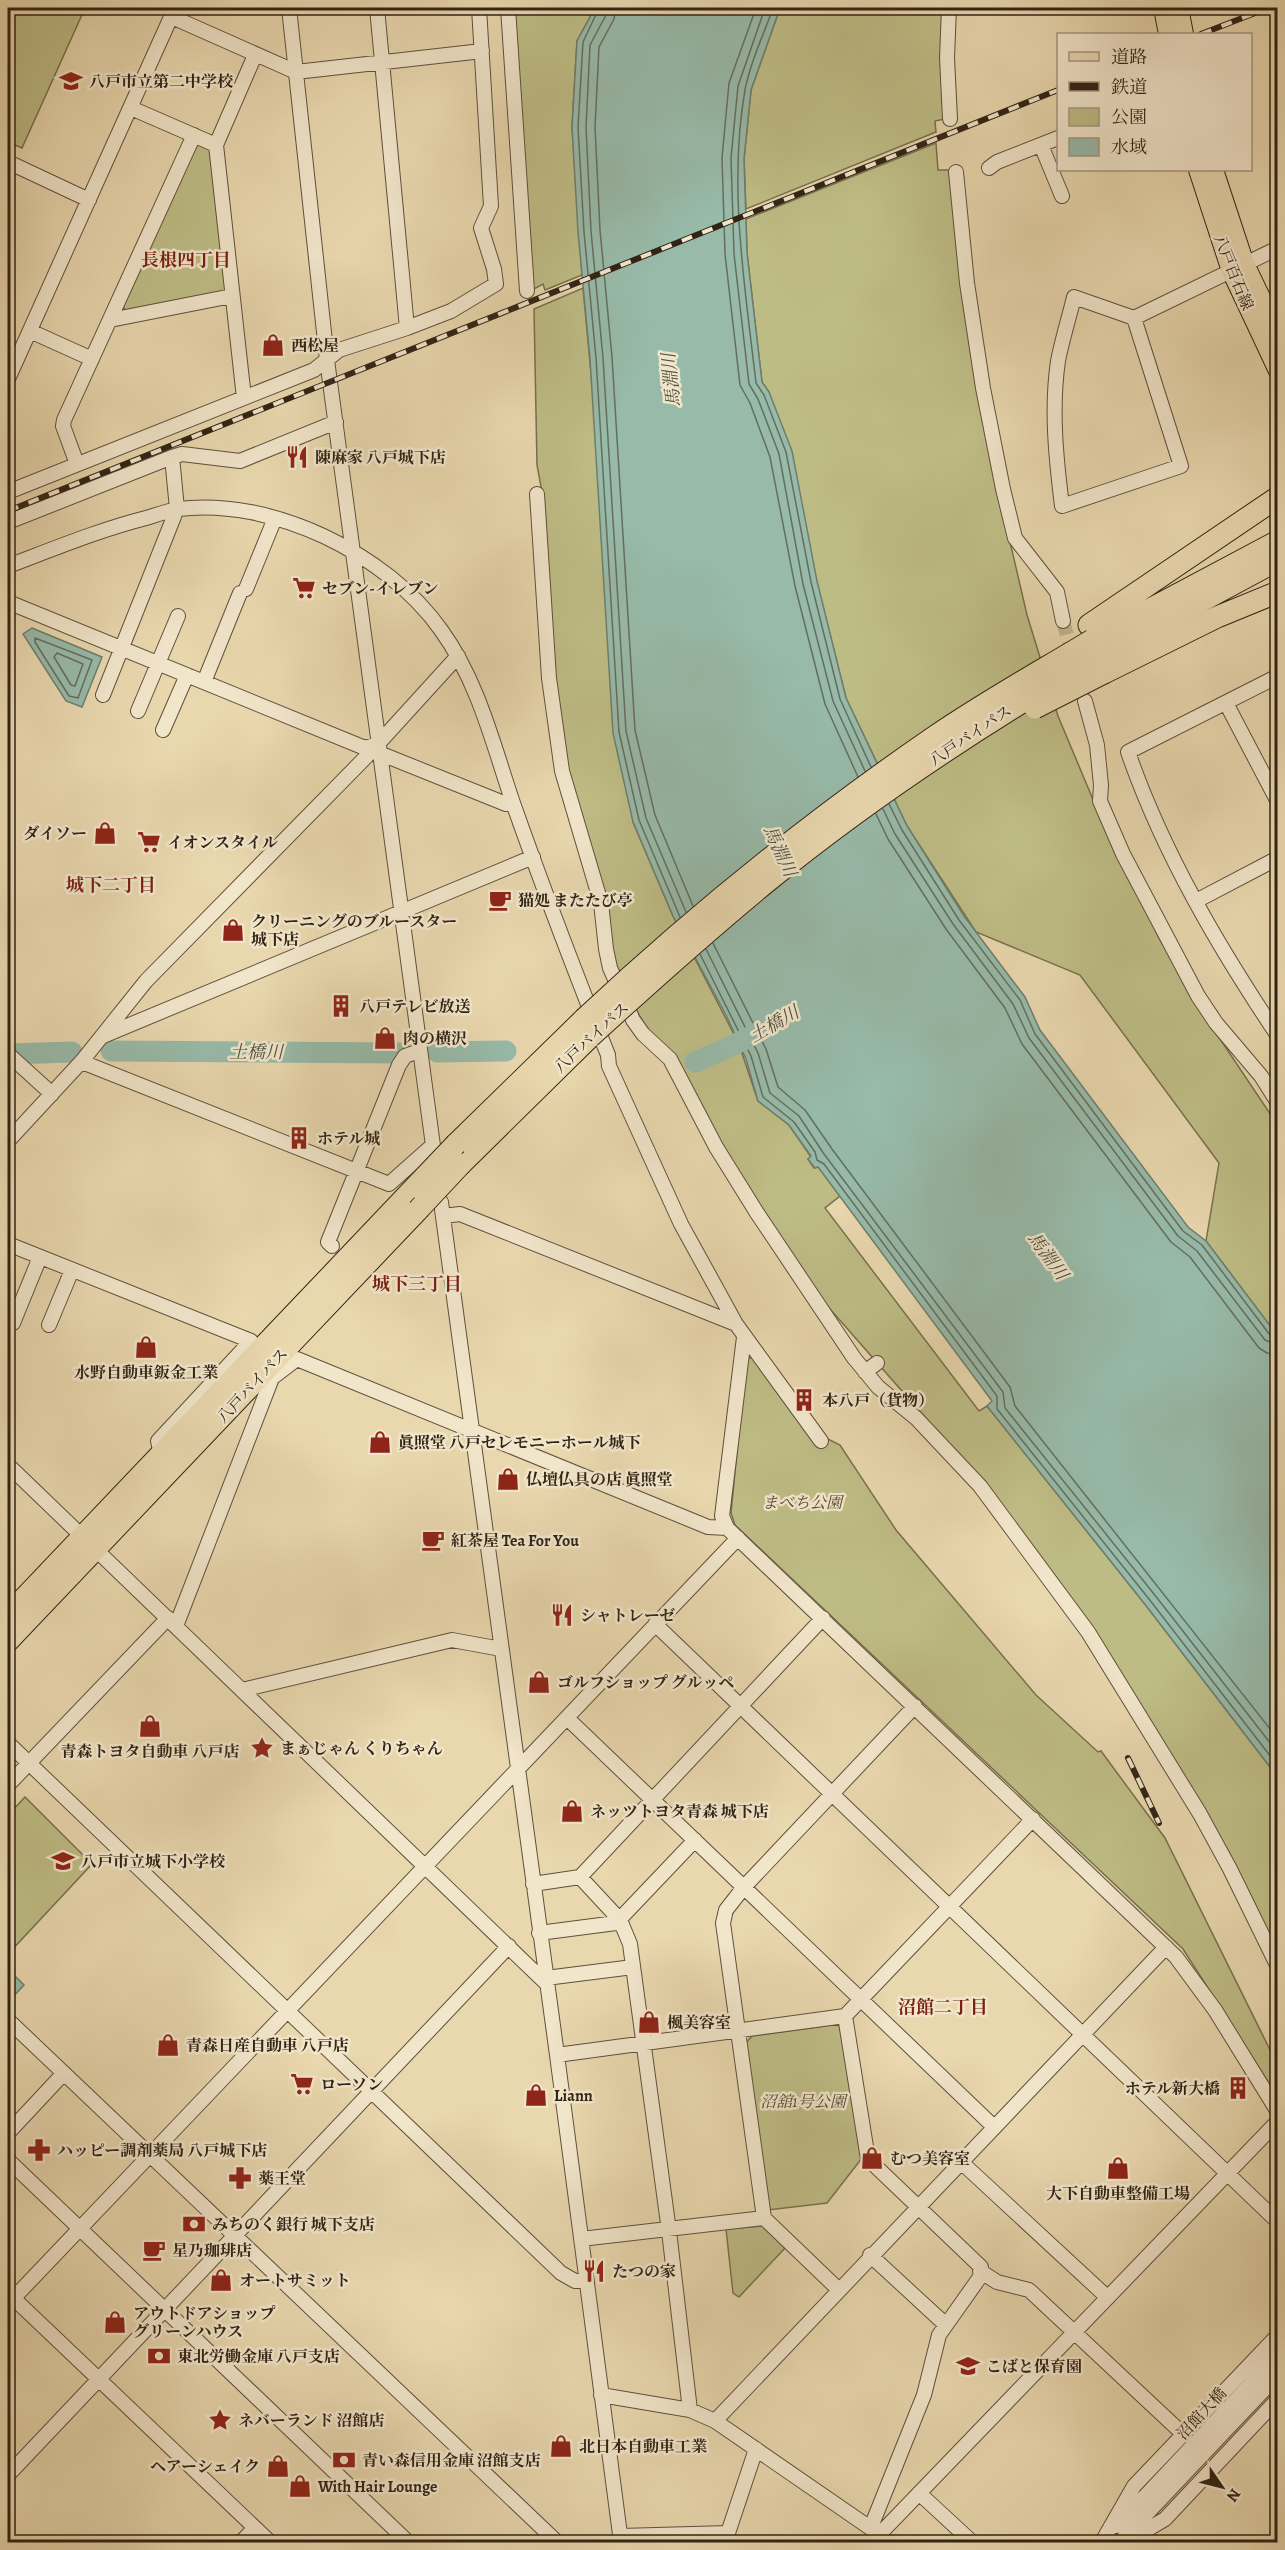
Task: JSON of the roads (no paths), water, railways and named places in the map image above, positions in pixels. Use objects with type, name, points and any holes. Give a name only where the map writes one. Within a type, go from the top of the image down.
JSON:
[{"type":"highway","points":[[1096,648],[1278,497]]},
{"type":"highway","name":"八戸バイパス","points":[[587,1028],[769,880],[923,767],[1096,648],[1278,541]]},
{"type":"highway","name":"八戸バイパス","points":[[8,1641],[161,1454],[415,1186],[458,1154],[587,1028],[662,946],[780,849],[935,736],[999,683],[1096,648],[1278,560]]},
{"type":"highway","points":[[1096,648],[1217,617],[1278,592]]},
{"type":"highway","name":"八戸バイパス","points":[[8,1615],[89,1542],[418,1210],[458,1154]]},
{"type":"main road","points":[[1163,8],[1168,33]]},
{"type":"main road","points":[[1179,8],[1184,33]]},
{"type":"main road","name":"八戸百石線","points":[[1198,171],[1278,371]]},
{"type":"main road","name":"八戸百石線","points":[[1214,171],[1238,268],[1278,333]]},
{"type":"street","points":[[82,1061],[389,1184],[433,1149],[327,360],[289,8]]},
{"type":"street","points":[[376,8],[406,328]]},
{"type":"street","points":[[8,492],[314,370],[339,350],[451,311],[496,284],[494,269],[481,228],[491,206],[479,8]]},
{"type":"street","points":[[508,8],[527,291]]},
{"type":"street","points":[[949,8],[947,58],[950,118]]},
{"type":"street","points":[[8,379],[173,12],[255,55],[296,72],[482,51]]},
{"type":"street","points":[[244,398],[216,145],[255,55]]},
{"type":"street","points":[[131,108],[216,145]]},
{"type":"street","points":[[77,464],[63,426],[194,135]]},
{"type":"street","points":[[989,168],[997,162],[1057,139]]},
{"type":"street","points":[[1041,145],[1062,196]]},
{"type":"street","points":[[8,162],[89,200]]},
{"type":"street","points":[[956,172],[967,284],[984,398],[1003,489],[1015,538],[1057,592],[1063,621]]},
{"type":"street","points":[[1134,318],[1180,466],[1062,506],[1055,452],[1054,409],[1058,360],[1074,297],[1134,318],[1278,248]]},
{"type":"street","points":[[110,320],[232,296]]},
{"type":"street","points":[[30,331],[92,358]]},
{"type":"street","points":[[8,522],[172,457],[182,454],[240,461],[336,422]]},
{"type":"street","points":[[103,694],[177,509],[172,457]]},
{"type":"street","points":[[537,494],[549,678],[562,771],[601,903],[610,968],[633,1020],[643,1034],[670,1059],[716,1147],[757,1213],[866,1372],[878,1387],[939,1440],[980,1486],[1088,1632],[1200,1814],[1278,1967]]},
{"type":"street","points":[[8,566],[120,525],[177,509],[226,509],[275,518],[353,550],[405,589],[440,628],[458,656],[481,705],[513,803],[608,1055],[609,1066],[681,1224],[744,1337],[821,1441]]},
{"type":"street","points":[[204,682],[275,518]]},
{"type":"street","points":[[8,602],[365,748],[378,748],[506,804],[513,803]]},
{"type":"street","points":[[138,711],[178,616]]},
{"type":"street","points":[[8,1141],[82,1061],[146,981],[378,748],[458,656]]},
{"type":"street","points":[[163,730],[187,675]]},
{"type":"street","points":[[1278,676],[1128,752],[1167,848],[1251,997],[1278,1036]]},
{"type":"street","points":[[1085,701],[1097,745],[1101,785],[1100,801],[1123,854],[1198,996],[1216,1023],[1261,1076],[1278,1104]]},
{"type":"street","points":[[1226,703],[1278,802]]},
{"type":"street","points":[[102,1036],[533,857]]},
{"type":"street","points":[[1196,901],[1278,858]]},
{"type":"street","points":[[332,1246],[328,1242],[399,1065],[405,1056],[419,1051]]},
{"type":"street","points":[[10,1056],[52,1094]]},
{"type":"street","points":[[736,1324],[460,1214],[442,1209],[620,2539],[728,2533],[756,2449]]},
{"type":"street","points":[[8,1244],[251,1341],[158,1441],[161,1454]]},
{"type":"street","points":[[13,1323],[40,1257]]},
{"type":"street","points":[[49,1325],[72,1270]]},
{"type":"street","points":[[744,1337],[723,1516],[727,1528],[1166,1947],[1215,2010],[1278,2112]]},
{"type":"street","points":[[8,1785],[172,1622],[273,1378],[297,1359],[708,1527],[727,1528]]},
{"type":"street","points":[[866,1372],[878,1363]]},
{"type":"street","points":[[8,1465],[546,1980]]},
{"type":"street","points":[[270,2542],[99,2378],[9,2298],[80,2229],[738,1538]]},
{"type":"street","points":[[533,1884],[580,1877],[823,1618]]},
{"type":"street","points":[[655,1624],[1081,2036],[1278,2222]]},
{"type":"street","points":[[242,1690],[452,1640],[501,1649]]},
{"type":"street","points":[[838,2289],[765,2218],[723,1923],[726,1910],[744,1887],[915,1706]]},
{"type":"street","points":[[567,1718],[993,2126]]},
{"type":"street","points":[[8,1743],[561,2273],[575,2281],[586,2281]]},
{"type":"street","points":[[557,2055],[845,2016],[1033,1819]]},
{"type":"street","points":[[539,1933],[616,1923],[695,1840]]},
{"type":"street","points":[[580,1877],[620,1920],[630,1944],[645,2042],[690,2410]]},
{"type":"street","points":[[8,2475],[509,1946]]},
{"type":"street","points":[[715,2421],[870,2255],[1166,1947]]},
{"type":"street","points":[[546,1980],[633,1967]]},
{"type":"street","points":[[845,2016],[868,2159],[981,2267],[980,2277],[939,2335],[924,2395],[874,2535]]},
{"type":"street","points":[[8,2020],[557,2542]]},
{"type":"street","points":[[8,2133],[64,2073]]},
{"type":"street","points":[[874,2535],[919,2493],[1278,2121]]},
{"type":"street","points":[[8,2160],[408,2542]]},
{"type":"street","points":[[960,2161],[1107,2297]]},
{"type":"street","points":[[580,2239],[765,2218]]},
{"type":"street","points":[[870,2255],[946,2325]]},
{"type":"street","points":[[980,2271],[997,2282],[1029,2290],[1183,2434]]},
{"type":"street","points":[[1102,2542],[1134,2486],[1278,2335]]},
{"type":"street","name":"沼館大橋","points":[[1153,2498],[1278,2355]]},
{"type":"street","name":"沼館大橋","points":[[1153,2498],[1278,2375]]},
{"type":"street","points":[[601,2395],[690,2410],[715,2421],[874,2535]]},
{"type":"street","points":[[1125,2542],[1165,2519],[1278,2399]]},
{"type":"street","points":[[919,2493],[972,2542]]},
{"type":"street","points":[[1102,2542],[1153,2498]]},
{"type":"street","points":[[1120,2542],[1153,2498]]},
{"type":"street","points":[[242,2542],[255,2528]]},
{"type":"water","name":"馬淵川","points":[[595,8],[780,8],[751,90],[744,159],[747,253],[762,382],[769,392],[792,451],[817,581],[846,698],[907,826],[964,916],[1025,997],[1040,1030],[1188,1227],[1206,1241],[1277,1335],[1277,1776],[1144,1603],[987,1406],[992,1401],[818,1167],[815,1168],[808,1159],[811,1156],[789,1125],[758,1101],[746,1059],[726,1015],[673,916],[633,822],[613,733],[590,359],[578,232],[572,127],[577,41]]},
{"type":"water","points":[[32,628],[102,657],[82,707],[66,701],[23,634]]},
{"type":"water","points":[[8,1969],[24,1985],[11,1999],[8,1997]]},
{"type":"waterway","name":"土橋川","points":[[695,1062],[764,1029]]},
{"type":"waterway","name":"土橋川","points":[[111,1051],[402,1053]]},
{"type":"waterway","name":"土橋川","points":[[437,1052],[506,1051]]},
{"type":"waterway","name":"土橋川","points":[[8,1054],[72,1052]]},
{"type":"tunnel","points":[[1063,621],[1073,658]]},
{"type":"railway","points":[[1204,33],[1268,8]]},
{"type":"railway","points":[[8,511],[1057,90]]},
{"type":"railway","points":[[1128,1758],[1159,1823]]},
{"type":"place","name":"八戸市立第二中学校","points":[[71,81]]},
{"type":"place","name":"西松屋","points":[[273,345]]},
{"type":"place","name":"陳麻家 八戸城下店","points":[[297,457]]},
{"type":"place","name":"セブン-イレブン","points":[[304,588]]},
{"type":"place","name":"ダイソー","points":[[105,833]]},
{"type":"place","name":"イオンスタイル","points":[[149,842]]},
{"type":"place","name":"猫処 またたび亭","points":[[500,900]]},
{"type":"place","name":"クリーニングのブルースター 城下店","points":[[233,930]]},
{"type":"place","name":"八戸テレビ放送","points":[[341,1006]]},
{"type":"place","name":"肉の横沢","points":[[385,1038]]},
{"type":"place","name":"ホテル城","points":[[299,1138]]},
{"type":"place","name":"水野自動車鈑金工業","points":[[146,1347]]},
{"type":"place","name":"本八戸（貨物）","points":[[804,1400]]},
{"type":"place","name":"眞照堂 八戸セレモニーホール城下","points":[[380,1442]]},
{"type":"place","name":"仏壇仏具の店 眞照堂","points":[[508,1479]]},
{"type":"place","name":"紅茶屋 Tea For You","points":[[433,1540]]},
{"type":"place","name":"シャトレーゼ","points":[[562,1615]]},
{"type":"place","name":"ゴルフショップ グルッペ","points":[[539,1682]]},
{"type":"place","name":"青森トヨタ自動車 八戸店","points":[[150,1726]]},
{"type":"place","name":"まぁじゃん くりちゃん","points":[[262,1748]]},
{"type":"place","name":"ネッツトヨタ青森 城下店","points":[[572,1811]]},
{"type":"place","name":"八戸市立城下小学校","points":[[63,1861]]},
{"type":"place","name":"楓美容室","points":[[649,2022]]},
{"type":"place","name":"青森日産自動車 八戸店","points":[[168,2045]]},
{"type":"place","name":"ローソン","points":[[302,2084]]},
{"type":"place","name":"ホテル新大橋","points":[[1238,2088]]},
{"type":"place","name":"Liann","points":[[536,2095]]},
{"type":"place","name":"ハッピー調剤薬局 八戸城下店","points":[[39,2150]]},
{"type":"place","name":"むつ美容室","points":[[872,2158]]},
{"type":"place","name":"大下自動車整備工場","points":[[1118,2168]]},
{"type":"place","name":"薬王堂","points":[[240,2178]]},
{"type":"place","name":"みちのく銀行 城下支店","points":[[194,2224]]},
{"type":"place","name":"星乃珈琲店","points":[[154,2250]]},
{"type":"place","name":"たつの家","points":[[594,2271]]},
{"type":"place","name":"オートサミット","points":[[221,2280]]},
{"type":"place","name":"アウトドアショップ グリーンハウス","points":[[115,2322]]},
{"type":"place","name":"東北労働金庫 八戸支店","points":[[159,2356]]},
{"type":"place","name":"こばと保育園","points":[[968,2366]]},
{"type":"place","name":"ネバーランド 沼館店","points":[[220,2420]]},
{"type":"place","name":"北日本自動車工業","points":[[561,2446]]},
{"type":"place","name":"青い森信用金庫 沼館支店","points":[[344,2460]]},
{"type":"place","name":"ヘアーシェイク","points":[[278,2466]]},
{"type":"place","name":"With Hair Lounge","points":[[300,2486]]},
{"type":"district","name":"長根四丁目","points":[[186,260]]},
{"type":"district","name":"城下二丁目","points":[[111,885]]},
{"type":"district","name":"城下三丁目","points":[[417,1284]]},
{"type":"district","name":"沼館二丁目","points":[[943,2007]]},
{"type":"park label","name":"まべち公園","points":[[802,1502]]},
{"type":"park label","name":"沼舘1号公園","points":[[803,2101]]}]
